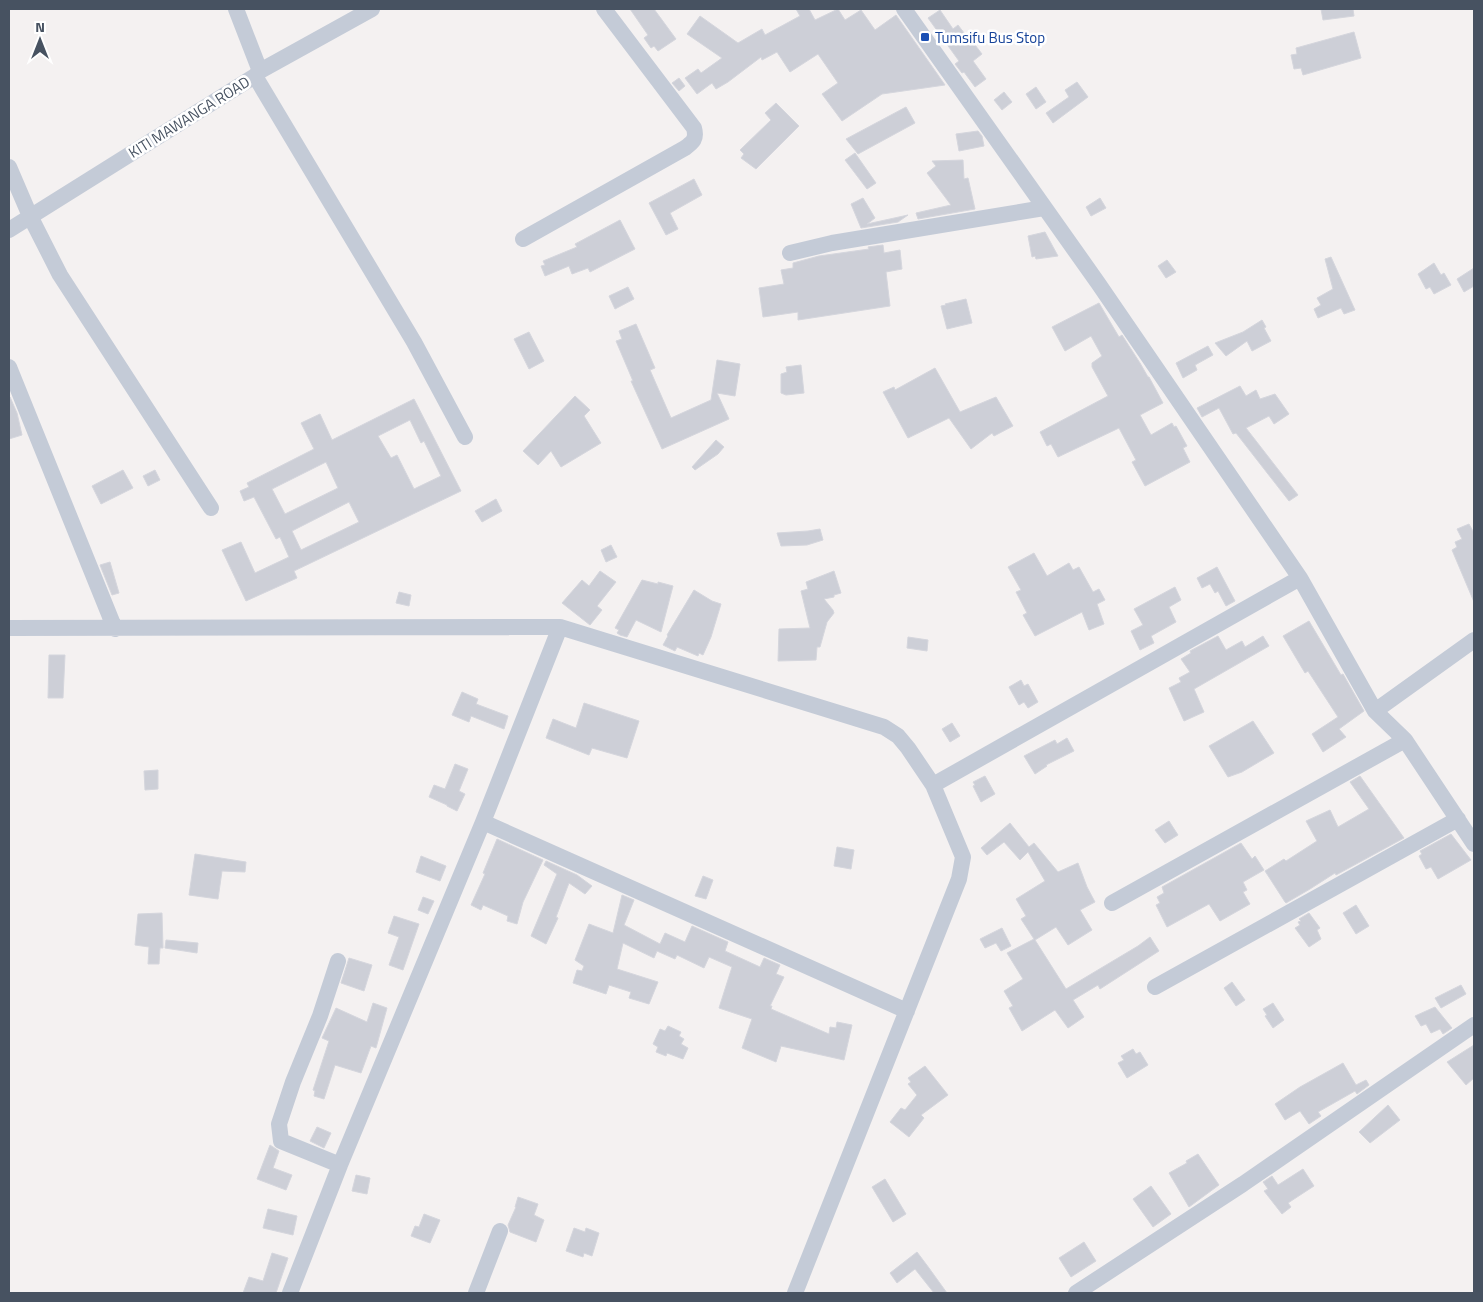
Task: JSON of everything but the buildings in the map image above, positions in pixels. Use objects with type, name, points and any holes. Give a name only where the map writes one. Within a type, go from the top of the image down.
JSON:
[{"type":"street","points":[[236,9],[258,74],[414,342],[465,437]]},
{"type":"street","name":"KITI MAWANGA ROAD","points":[[9,230],[258,74],[372,9]]},
{"type":"street","points":[[523,239],[686,148],[693,142],[696,135],[694,128],[604,9]]},
{"type":"street","points":[[904,9],[1098,283],[1300,578],[1374,711],[1405,740],[1474,844]]},
{"type":"street","points":[[9,167],[30,216],[60,275],[211,508]]},
{"type":"street","points":[[790,253],[832,243],[1044,208]]},
{"type":"street","points":[[9,367],[115,629]]},
{"type":"street","points":[[933,784],[1300,578]]},
{"type":"street","points":[[290,1293],[340,1165],[483,822],[560,627]]},
{"type":"street","points":[[9,628],[560,627],[884,727],[898,736],[933,784],[963,857],[959,879],[795,1293]]},
{"type":"street","points":[[1374,711],[1474,640]]},
{"type":"street","points":[[1112,903],[1405,740]]},
{"type":"street","points":[[1155,987],[1458,819]]},
{"type":"street","points":[[483,822],[907,1011]]},
{"type":"street","points":[[338,961],[320,1016],[293,1082],[280,1124],[281,1141],[340,1165]]},
{"type":"street","points":[[1076,1293],[1243,1184],[1474,1025]]},
{"type":"street","points":[[476,1293],[500,1231]]},
{"type":"place","name":"Tumsifu Bus Stop","points":[[925,37]]}]
